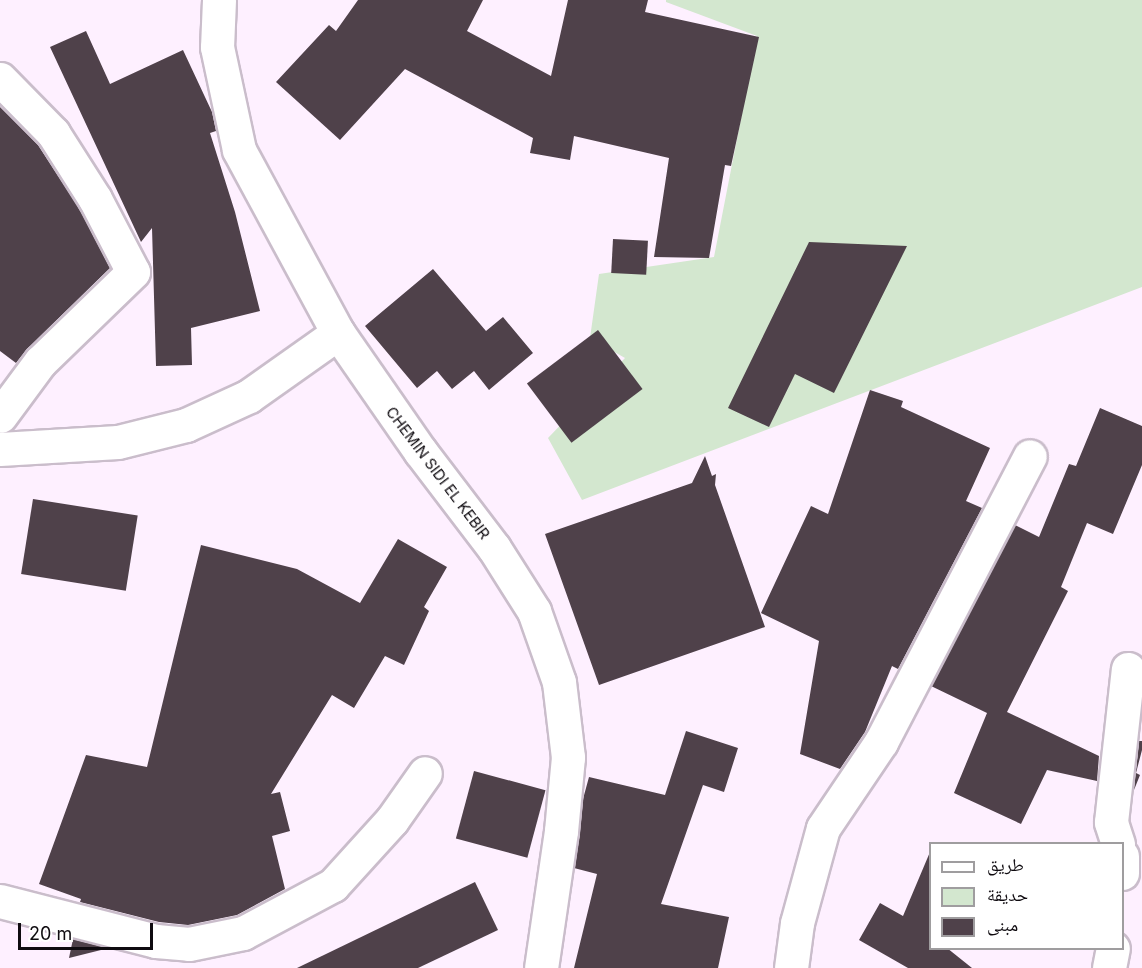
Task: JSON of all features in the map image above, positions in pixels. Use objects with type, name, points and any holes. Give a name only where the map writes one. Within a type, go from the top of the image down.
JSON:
[{"type":"street","name":"CHEMIN SIDI EL KEBIR","points":[[219,0],[217,47],[239,150],[338,333],[420,451],[500,557],[534,611],[559,682],[568,757],[559,843],[541,968]]},
{"type":"street","points":[[0,79],[53,133],[95,199],[133,272],[40,362],[0,416]]},
{"type":"street","points":[[0,449],[118,442],[186,425],[249,396],[338,333]]},
{"type":"street","points":[[790,968],[799,913],[823,828],[881,742],[1030,456]]},
{"type":"street","points":[[1119,842],[1111,822],[1128,669]]},
{"type":"street","points":[[0,902],[156,941],[189,944],[243,933],[333,885],[392,820],[425,773]]},
{"type":"street","points":[[1109,968],[1113,950]]},
{"type":"green space","points":[[666,0],[1142,0],[1142,287],[582,500],[548,438],[625,358],[590,338],[599,274],[714,257],[757,36],[666,2]]},
{"type":"building","points":[[358,0],[483,0],[467,31],[551,76],[568,0],[648,0],[645,12],[759,37],[731,166],[725,165],[709,258],[654,257],[669,158],[574,136],[570,160],[530,153],[533,138],[405,69],[340,140],[276,82],[329,25],[336,31]]},
{"type":"building","points":[[86,31],[110,84],[183,50],[212,112],[216,131],[210,133],[235,212],[260,311],[191,328],[192,365],[156,366],[152,228],[141,242],[50,47]]},
{"type":"building","points":[[0,107],[38,145],[79,208],[110,268],[27,349],[16,363],[0,351]]},
{"type":"building","points":[[613,239],[648,241],[646,275],[611,273]]},
{"type":"building","points":[[809,242],[907,246],[834,393],[795,374],[769,427],[728,408]]},
{"type":"building","points":[[433,269],[486,331],[503,317],[533,353],[489,390],[474,371],[452,389],[437,371],[417,388],[365,326]]},
{"type":"building","points":[[598,330],[643,389],[571,443],[527,384]]},
{"type":"building","points":[[870,390],[903,401],[901,407],[990,448],[966,501],[982,508],[898,669],[892,666],[865,732],[840,769],[800,754],[819,641],[761,613],[811,506],[828,514]]},
{"type":"building","points":[[1100,408],[1142,426],[1142,465],[1113,534],[1087,523],[1061,587],[1068,591],[1007,712],[1099,756],[1097,781],[1047,770],[1021,824],[954,793],[987,713],[931,686],[1015,525],[1039,537],[1069,464],[1076,466]]},
{"type":"building","points":[[705,456],[712,476],[716,474],[715,485],[765,627],[599,685],[545,534],[692,483]]},
{"type":"building","points":[[33,499],[138,516],[126,591],[21,574]]},
{"type":"building","points":[[398,539],[447,567],[424,607],[429,611],[404,665],[385,656],[354,708],[332,695],[271,794],[280,792],[290,831],[272,836],[285,889],[237,915],[188,925],[159,922],[80,902],[81,899],[39,884],[86,755],[147,767],[201,545],[297,569],[360,603]]},
{"type":"building","points":[[686,731],[738,748],[724,792],[703,785],[661,904],[729,917],[718,968],[574,968],[597,874],[574,868],[583,799],[589,777],[665,795]]},
{"type":"building","points":[[1139,741],[1142,741],[1142,750],[1136,773],[1140,775],[1134,790]]},
{"type":"building","points":[[474,771],[545,790],[527,858],[456,839]]},
{"type":"building","points":[[929,854],[929,950],[950,950],[972,968],[908,968],[859,940],[880,903],[903,916]]},
{"type":"building","points":[[475,882],[498,930],[418,968],[297,968]]},
{"type":"building","points":[[73,939],[109,948],[69,958]]}]
